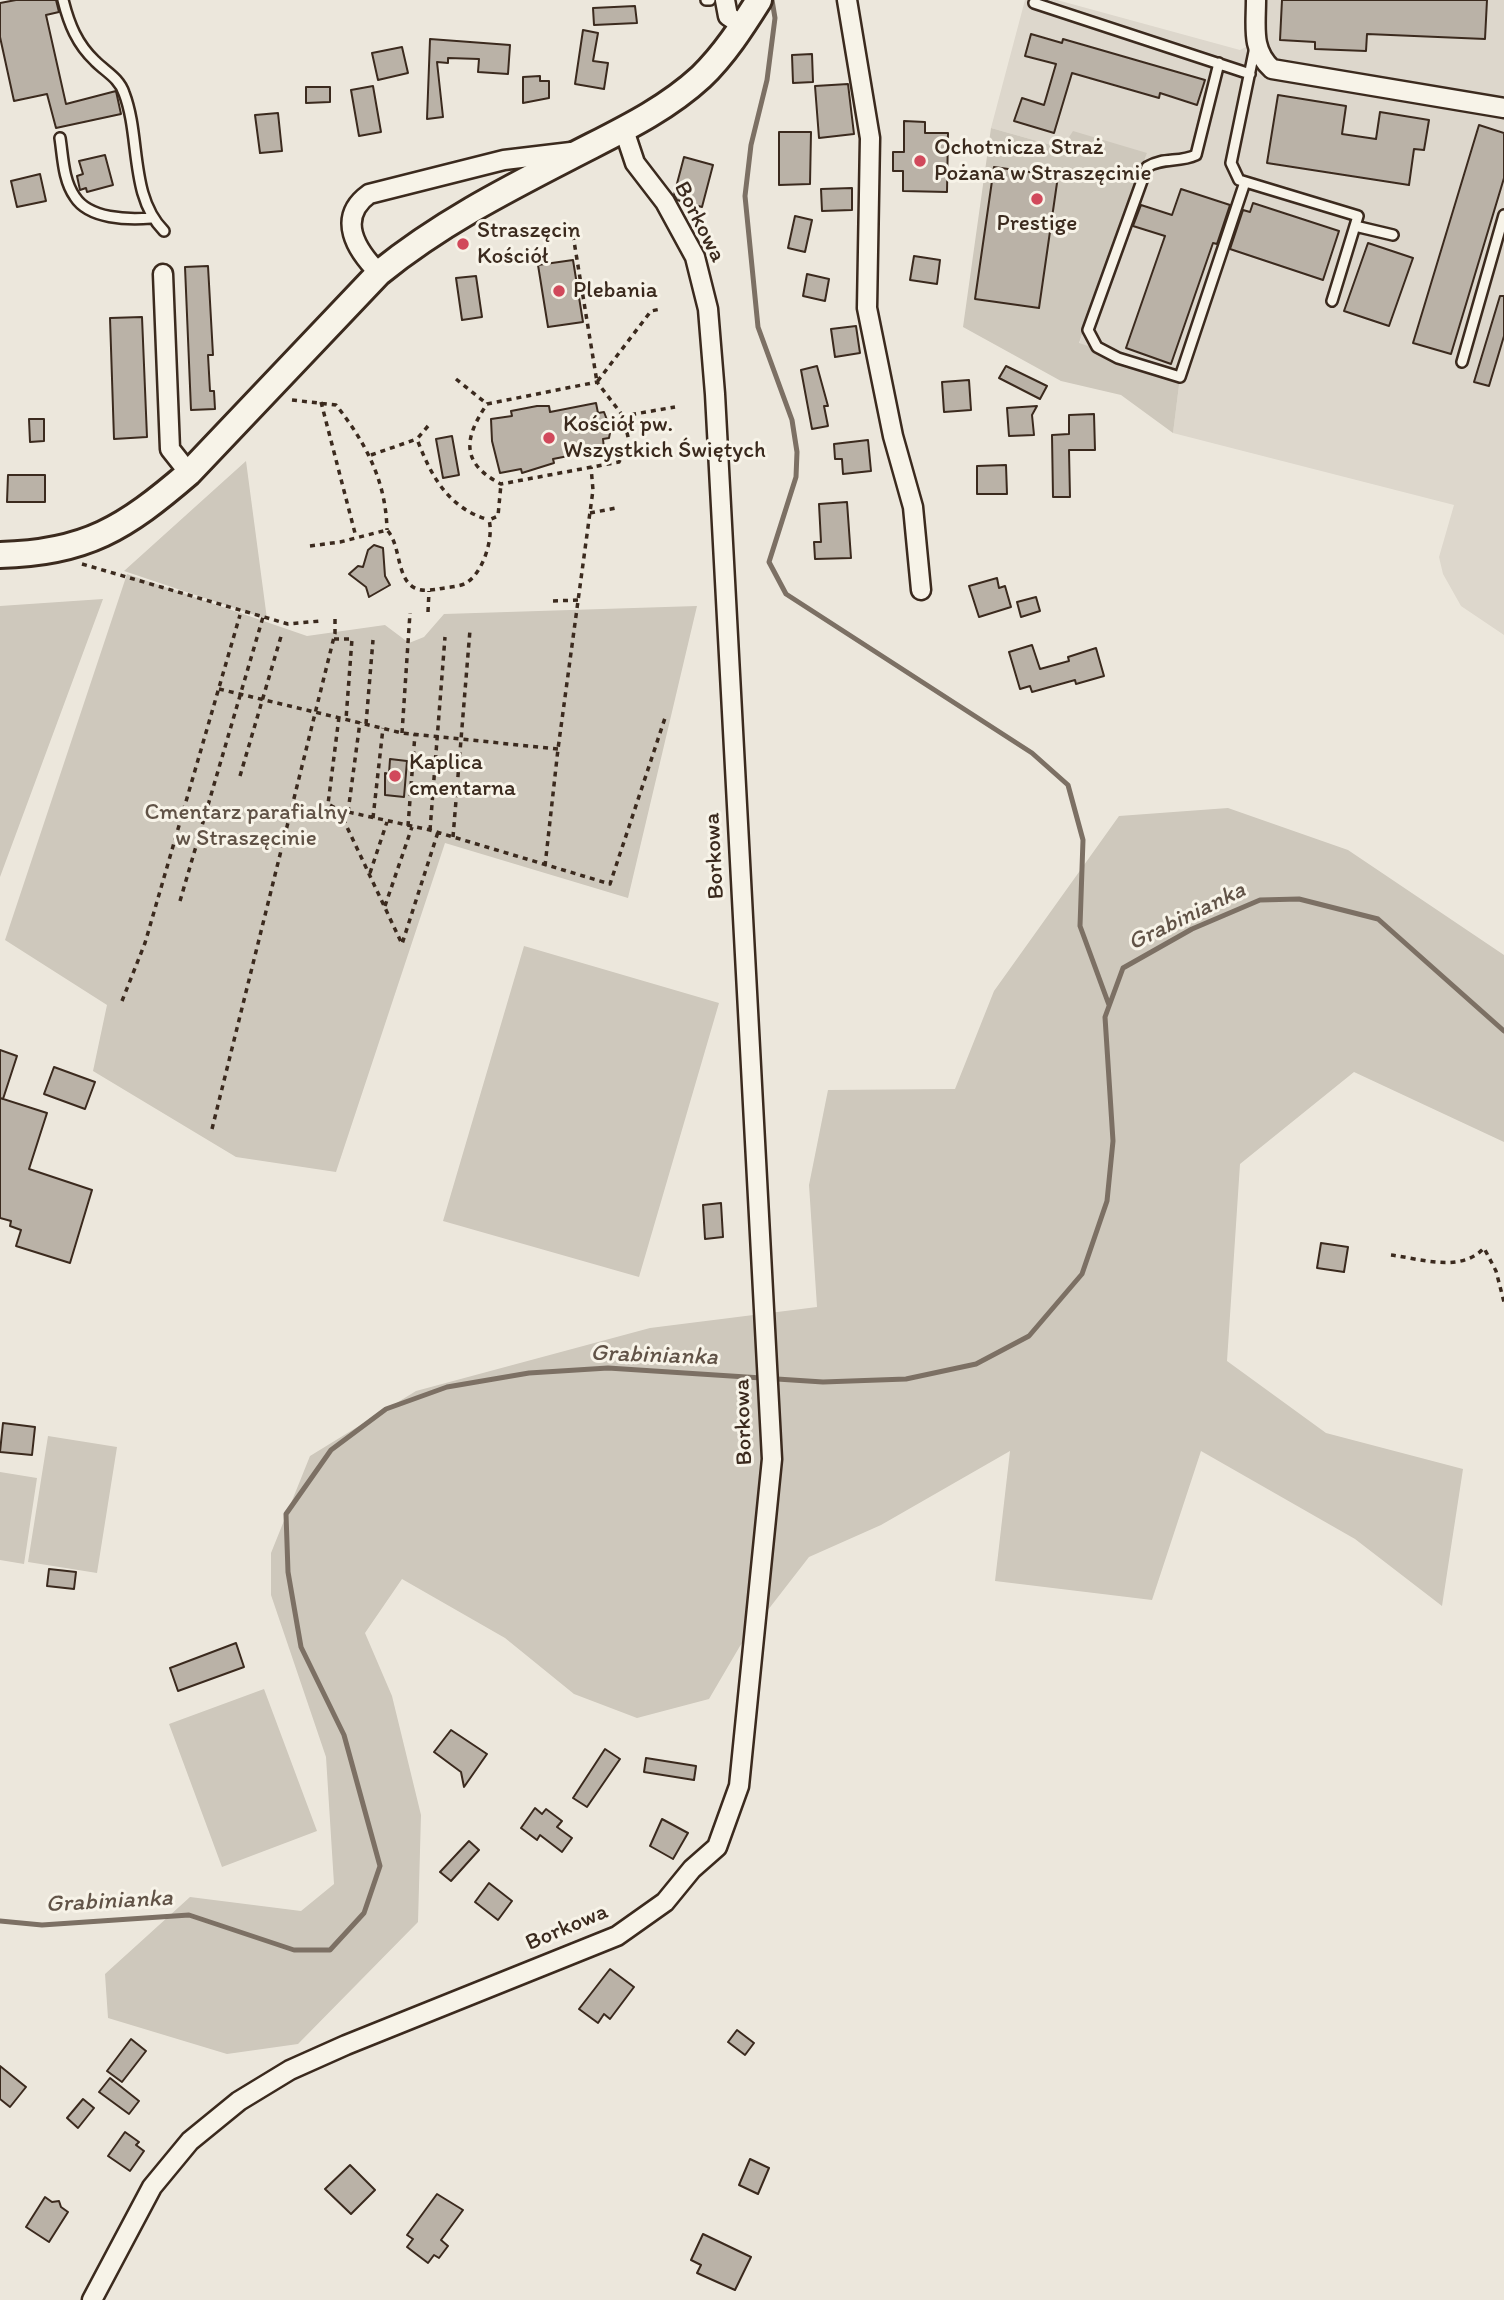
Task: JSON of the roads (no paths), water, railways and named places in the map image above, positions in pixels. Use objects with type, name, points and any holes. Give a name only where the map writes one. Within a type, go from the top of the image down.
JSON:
[{"type":"street","points":[[725,0],[728,16],[752,11]]},
{"type":"street","points":[[847,0],[870,138],[867,308],[893,436],[913,507],[922,590]]},
{"type":"street","points":[[1256,0],[1255,46],[1262,60],[1272,69],[1504,108]]},
{"type":"street","points":[[0,555],[49,552],[77,546],[120,527],[189,473],[379,273],[451,220],[624,130],[692,85],[752,11]]},
{"type":"street","name":"Borkowa","points":[[92,2300],[152,2187],[190,2141],[239,2101],[290,2070],[357,2040],[617,1936],[665,1902],[692,1868],[718,1847],[739,1786],[772,1459],[721,491],[708,309],[695,257],[665,202],[635,163],[624,130]]},
{"type":"street","points":[[379,273],[359,250],[350,230],[356,207],[369,194],[504,160],[581,151]]},
{"type":"street","points":[[163,274],[170,449],[189,473]]},
{"type":"lane","points":[[63,0],[77,41],[116,79],[124,93],[151,218],[164,231]]},
{"type":"lane","points":[[1034,3],[1250,74]]},
{"type":"lane","points":[[1255,46],[1231,163],[1239,180],[1359,216],[1332,301]]},
{"type":"lane","points":[[1219,64],[1196,155],[1183,161],[1158,160],[1147,167],[1088,330],[1097,348],[1118,358],[1180,377],[1245,182]]},
{"type":"lane","points":[[60,138],[66,178],[76,199],[101,214],[127,220],[151,218]]},
{"type":"lane","points":[[1462,362],[1504,215]]},
{"type":"lane","points":[[1355,226],[1393,236]]},
{"type":"waterway","points":[[772,0],[775,18],[767,80],[751,145],[745,196],[758,327],[792,420],[797,452],[796,477],[769,562],[786,594],[1032,753],[1068,785],[1083,840],[1080,926],[1109,1005]]},
{"type":"waterway","name":"Grabinianka","points":[[0,1921],[42,1925],[189,1915],[294,1950],[330,1950],[364,1913],[380,1866],[344,1735],[301,1647],[288,1572],[286,1514],[331,1450],[386,1409],[447,1387],[529,1373],[608,1368],[823,1382],[906,1379],[976,1364],[1029,1336],[1082,1274],[1107,1201],[1113,1141],[1105,1017],[1123,968],[1192,929],[1260,900],[1299,899],[1378,919],[1504,1031]]},
{"type":"place","name":"Ochotnicza Straż Pożana w Straszęcinie","points":[[920,161]]},
{"type":"place","name":"Prestige","points":[[1037,199]]},
{"type":"place","name":"Straszęcin Kościół","points":[[463,244]]},
{"type":"place","name":"Plebania","points":[[559,291]]},
{"type":"place","name":"Kościół pw. Wszystkich Świętych","points":[[549,438]]},
{"type":"place","name":"Kaplica cmentarna","points":[[395,776]]},
{"type":"park label","name":"Cmentarz parafialny w Straszęcinie","points":[[246,826]]}]
